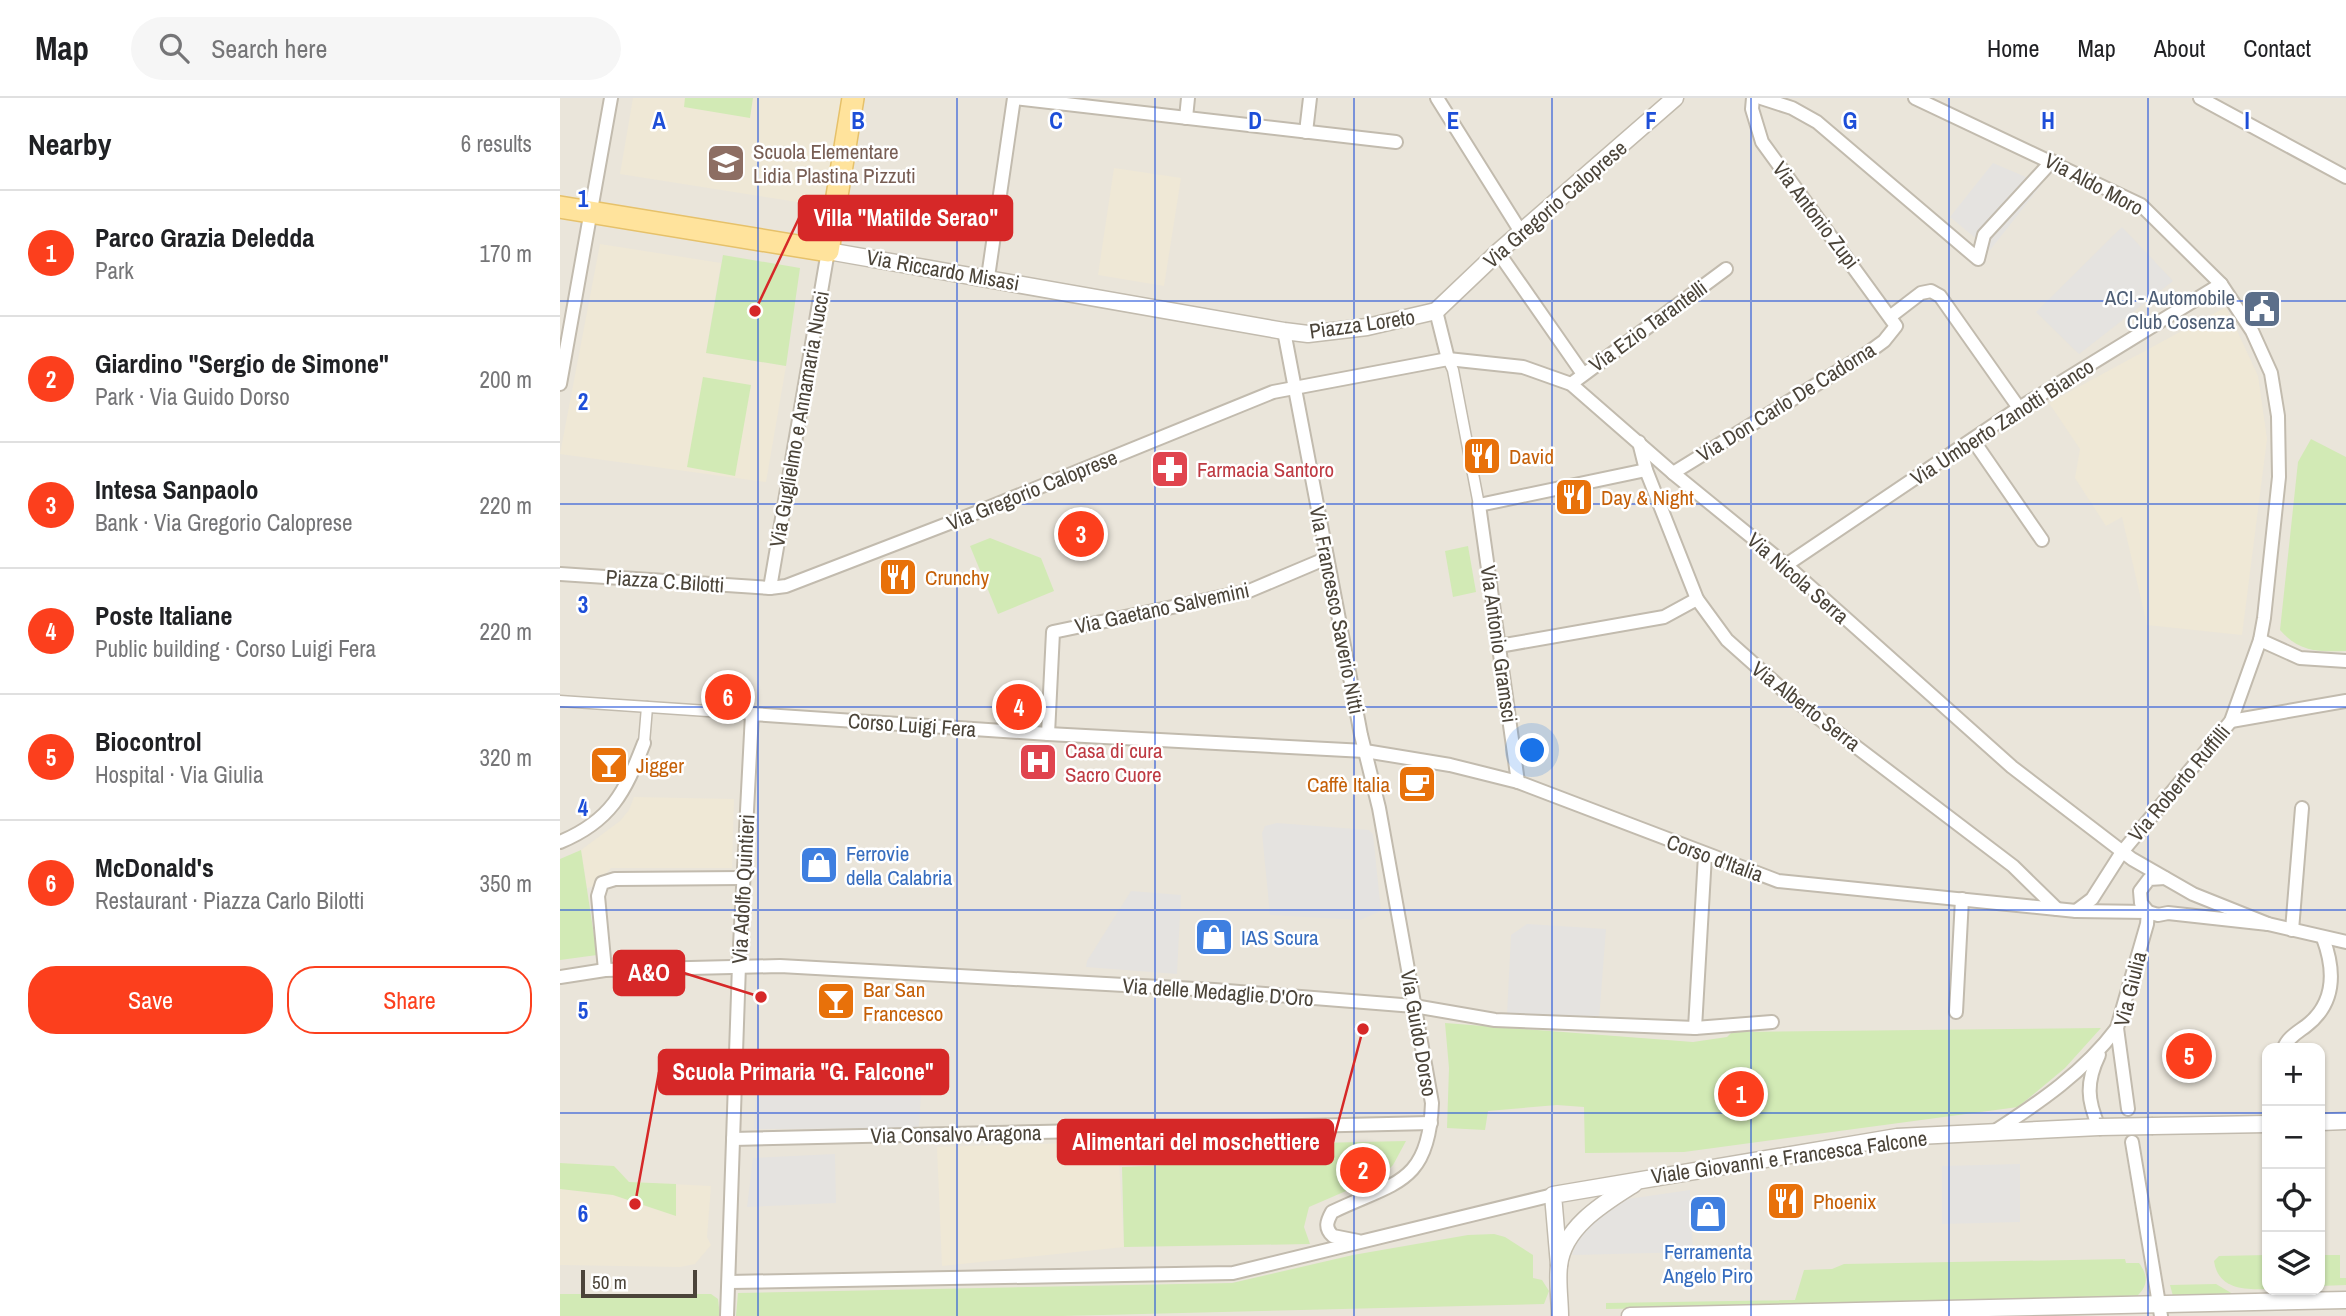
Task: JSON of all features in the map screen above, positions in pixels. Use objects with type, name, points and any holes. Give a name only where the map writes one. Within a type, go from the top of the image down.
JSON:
[{"type":"main road","points":[[828,251],[853,98]]},
{"type":"main road","name":"Via Riccardo Misasi","points":[[560,207],[828,251]]},
{"type":"street","points":[[560,384],[611,98]]},
{"type":"street","points":[[988,277],[1014,98],[1395,142]]},
{"type":"street","points":[[1186,118],[1188,98]]},
{"type":"street","points":[[1306,132],[1310,98]]},
{"type":"street","points":[[1437,98],[1521,232]]},
{"type":"street","name":"Via Gregorio Caloprese","points":[[1436,311],[1498,252],[1675,98]]},
{"type":"street","name":"Via Antonio Zupi","points":[[1753,98],[1752,109],[1762,142],[1893,321]]},
{"type":"street","points":[[1761,98],[1792,108],[1817,122],[1978,259],[1984,234],[2052,161]]},
{"type":"street","name":"Via Aldo Moro","points":[[1915,98],[2141,205],[2221,284],[2252,331],[2271,373],[2278,416],[2279,477],[2260,640]]},
{"type":"street","points":[[2200,98],[2346,177]]},
{"type":"street","name":"Via Riccardo Misasi","points":[[828,251],[1284,331]]},
{"type":"street","name":"Via Guglielmo e Annamaria Nucci","points":[[769,588],[828,251]]},
{"type":"street","points":[[1498,252],[1583,374]]},
{"type":"street","name":"Via Ezio Tarantelli","points":[[1571,384],[1726,269]]},
{"type":"street","name":"Via Umberto Zanotti Bianco","points":[[1786,565],[2019,408],[2221,284]]},
{"type":"street","name":"Via Don Carlo De Cadorna","points":[[1673,473],[1869,352],[1884,341],[1893,321],[1921,293],[1931,291],[1940,296],[2019,408]]},
{"type":"street","name":"Piazza Loreto","points":[[1293,387],[1284,331],[1308,334],[1367,327],[1436,311],[1453,370],[1479,505]]},
{"type":"street","points":[[1293,387],[1448,359]]},
{"type":"street","name":"Via Nicola Serra","points":[[1448,359],[1523,367],[1571,384],[1673,473],[1786,565],[2012,767],[2122,852],[2193,894],[2268,924]]},
{"type":"street","name":"Via Gregorio Caloprese","points":[[769,588],[786,586],[879,551],[1273,392],[1293,387]]},
{"type":"street","name":"Via Francesco Saverio Nitti","points":[[1293,387],[1365,751]]},
{"type":"street","points":[[1973,440],[2042,540]]},
{"type":"street","name":"Via Alberto Serra","points":[[1639,442],[1646,470],[1697,599],[1727,640],[1753,665],[2013,866],[2057,909]]},
{"type":"street","points":[[1479,505],[1646,470]]},
{"type":"street","name":"Via Antonio Gramsci","points":[[1479,505],[1518,782]]},
{"type":"street","name":"Via Gaetano Salvemini","points":[[1048,734],[1053,632],[1249,591],[1326,558]]},
{"type":"street","name":"Piazza C.Bilotti","points":[[560,574],[769,588]]},
{"type":"street","points":[[1499,646],[1664,617],[1697,599]]},
{"type":"street","points":[[2260,640],[2300,658],[2346,661]]},
{"type":"street","name":"Via Roberto Ruffilli","points":[[2076,911],[2101,888],[2122,852],[2231,721],[2260,640]]},
{"type":"street","points":[[560,701],[752,714]]},
{"type":"street","points":[[2231,721],[2346,701]]},
{"type":"street","points":[[560,842],[580,834],[609,812],[627,786],[644,743],[647,707]]},
{"type":"street","name":"Corso Luigi Fera","points":[[752,714],[1048,734],[1365,751]]},
{"type":"street","name":"Via Adolfo Quintieri","points":[[727,1316],[739,965],[752,714]]},
{"type":"street","name":"Corso d'Italia","points":[[1365,751],[1450,765],[1518,782],[1778,881],[2076,911],[2148,912]]},
{"type":"street","name":"Via Guido Dorso","points":[[1358,1241],[1330,1234],[1326,1226],[1332,1212],[1401,1183],[1422,1156],[1431,1123],[1432,1103],[1379,808],[1365,751]]},
{"type":"street","points":[[2292,930],[2302,808]]},
{"type":"street","points":[[1695,1028],[1705,855]]},
{"type":"street","points":[[605,970],[598,896],[602,883],[615,879],[743,878]]},
{"type":"street","points":[[2168,913],[2177,898],[2169,880],[2149,879],[2141,888],[2141,903],[2148,912],[2268,924],[2346,942]]},
{"type":"street","points":[[1956,1012],[1962,899]]},
{"type":"street","name":"Via Giulia","points":[[2128,1109],[2117,1028],[2147,924],[2148,912]]},
{"type":"street","points":[[2286,1043],[2314,1020],[2331,993],[2332,960],[2323,937]]},
{"type":"street","name":"Via delle Medaglie D'Oro","points":[[560,977],[605,970],[739,965],[1073,982],[1414,1006],[1495,1020],[1695,1028],[1772,1022]]},
{"type":"street","points":[[1994,1132],[2044,1101],[2102,1048],[2117,1028]]},
{"type":"street","points":[[2098,1127],[2089,1107],[2088,1088],[2102,1048]]},
{"type":"street","points":[[2325,1122],[2346,1121]]},
{"type":"street","name":"Via Consalvo Aragona","points":[[733,1139],[1431,1123]]},
{"type":"street","name":"Viale Giovanni e Francesca Falcone","points":[[729,1282],[1233,1273],[1553,1195],[1897,1136],[2098,1127],[2262,1124]]},
{"type":"street","points":[[2132,1142],[2160,1311]]},
{"type":"street","points":[[1559,1265],[1567,1241],[1595,1209],[1642,1178]]},
{"type":"street","points":[[1553,1195],[1560,1316]]},
{"type":"street","points":[[1630,1316],[2160,1311],[2346,1300]]},
{"type":"shaded area","points":[[560,98],[2346,98],[2346,1316],[560,1316]]},
{"type":"shaded area","name":"Scuola Elementare Lidia Plastina Pizzuti","points":[[633,98],[842,98],[823,206],[620,174]]},
{"type":"shaded area","points":[[1993,163],[2042,184],[1990,250],[1950,217]]},
{"type":"shaded area","points":[[1114,168],[1181,178],[1164,286],[1098,275]]},
{"type":"shaded area","points":[[2122,227],[2173,281],[2079,354],[2036,312]]},
{"type":"shaded area","points":[[600,244],[721,263],[706,353],[786,366],[766,482],[560,454]]},
{"type":"shaded area","points":[[2226,307],[2258,376],[2267,439],[2242,635],[2147,625],[2122,517],[2106,526],[2075,478],[2080,449],[2049,403]]},
{"type":"shaded area","points":[[634,797],[734,799],[732,868],[611,868],[595,886],[587,888],[581,850],[620,821],[629,810]]},
{"type":"shaded area","points":[[1277,823],[1369,830],[1373,834],[1381,911],[1360,920],[1270,915],[1262,833],[1265,826]]},
{"type":"shaded area","points":[[1131,891],[1181,895],[1177,974],[1086,967],[1087,961]]},
{"type":"shaded area","points":[[1527,924],[1606,929],[1599,1020],[1507,1014],[1511,935]]},
{"type":"shaded area","points":[[757,1066],[922,1073],[919,1128],[754,1129]]},
{"type":"shaded area","points":[[1071,1143],[1118,1146],[1124,1247],[942,1266],[937,1147]]},
{"type":"shaded area","points":[[835,1154],[836,1203],[747,1207],[753,1158]]},
{"type":"shaded area","points":[[560,1163],[614,1166],[629,1182],[711,1186],[707,1237],[711,1245],[695,1264],[680,1267],[560,1265]]},
{"type":"shaded area","points":[[2020,1164],[2020,1222],[1942,1224],[1942,1166]]},
{"type":"shaded area","points":[[1690,1190],[1693,1252],[1572,1255],[1577,1241],[1590,1223],[1617,1204],[1628,1199]]},
{"type":"green space","points":[[685,98],[753,98],[750,118],[684,107]]},
{"type":"green space","points":[[723,255],[800,268],[786,366],[706,353]]},
{"type":"green space","points":[[703,377],[751,385],[735,476],[687,467]]},
{"type":"green space","points":[[2311,439],[2346,457],[2346,651],[2302,647],[2280,630],[2298,462]]},
{"type":"green space","points":[[990,538],[1041,558],[1054,591],[998,614],[970,546]]},
{"type":"green space","points":[[1468,546],[1476,592],[1453,597],[1445,551]]},
{"type":"green space","points":[[581,850],[597,955],[560,960],[560,859]]},
{"type":"green space","points":[[1445,1023],[1693,1042],[1727,1037],[1732,1032],[2101,1028],[2065,1068],[2018,1107],[1684,1152],[1585,1153],[1584,1107],[1557,1105],[1488,1111],[1485,1130],[1447,1128],[1449,1068]]},
{"type":"green space","points":[[1406,1141],[1393,1165],[1383,1175],[1309,1207],[1304,1227],[1310,1244],[1124,1247],[1122,1167],[1206,1163],[1221,1145]]},
{"type":"green space","points":[[560,1163],[614,1166],[629,1182],[676,1184],[676,1216],[613,1195],[560,1189]]},
{"type":"green space","points":[[1494,1234],[1505,1237],[1533,1255],[1533,1278],[1542,1280],[1549,1291],[1544,1304],[1062,1316],[736,1316],[738,1293],[1232,1283],[1353,1255],[1468,1235]]},
{"type":"green space","points":[[2262,1255],[2262,1289],[2241,1288],[2226,1282],[2216,1270],[2214,1261],[2219,1256]]},
{"type":"green space","points":[[2325,1255],[2340,1255],[2340,1278],[2346,1278],[2346,1285],[2325,1286]]},
{"type":"green space","points":[[2125,1259],[2126,1263],[2139,1263],[2145,1273],[2146,1283],[2134,1299],[1606,1309],[1606,1303],[1795,1300],[1804,1270],[1832,1269],[1844,1264]]},
{"type":"green space","points":[[2216,1284],[2238,1297],[2173,1296],[2170,1285]]},
{"type":"green space","points":[[560,1294],[711,1294],[718,1299],[720,1316],[560,1316]]},
{"type":"place","name":"Scuola Elementare Lidia Plastina Pizzuti","points":[[726,163]]},
{"type":"place","name":"ACI - Automobile Club Cosenza","points":[[2262,309]]},
{"type":"place","name":"Villa \"Matilde Serao\"","points":[[755,311]]},
{"type":"place","name":"David","points":[[1482,456]]},
{"type":"place","name":"Farmacia Santoro","points":[[1170,469]]},
{"type":"place","name":"Day & Night","points":[[1574,497]]},
{"type":"place","name":"Intesa Sanpaolo","points":[[1081,534]]},
{"type":"place","name":"Crunchy","points":[[898,577]]},
{"type":"place","name":"McDonald's","points":[[728,697]]},
{"type":"place","name":"Poste Italiane","points":[[1019,707]]},
{"type":"place","name":"Casa di cura Sacro Cuore","points":[[1038,762]]},
{"type":"place","name":"Jigger","points":[[609,765]]},
{"type":"place","name":"Caffè Italia","points":[[1417,784]]},
{"type":"place","name":"Ferrovie della Calabria","points":[[819,865]]},
{"type":"place","name":"IAS Scura","points":[[1214,937]]},
{"type":"place","name":"A&O","points":[[761,997]]},
{"type":"place","name":"Bar San Francesco","points":[[836,1001]]},
{"type":"place","name":"Alimentari del moschettiere","points":[[1363,1029]]},
{"type":"place","name":"Biocontrol","points":[[2189,1056]]},
{"type":"place","name":"Parco Grazia Deledda","points":[[1741,1094]]},
{"type":"place","name":"Giardino \"Sergio de Simone\"","points":[[1363,1170]]},
{"type":"place","name":"Phoenix","points":[[1786,1201]]},
{"type":"place","name":"Scuola Primaria \"G. Falcone\"","points":[[635,1204]]},
{"type":"place","name":"Ferramenta Angelo Piro","points":[[1708,1214]]}]
